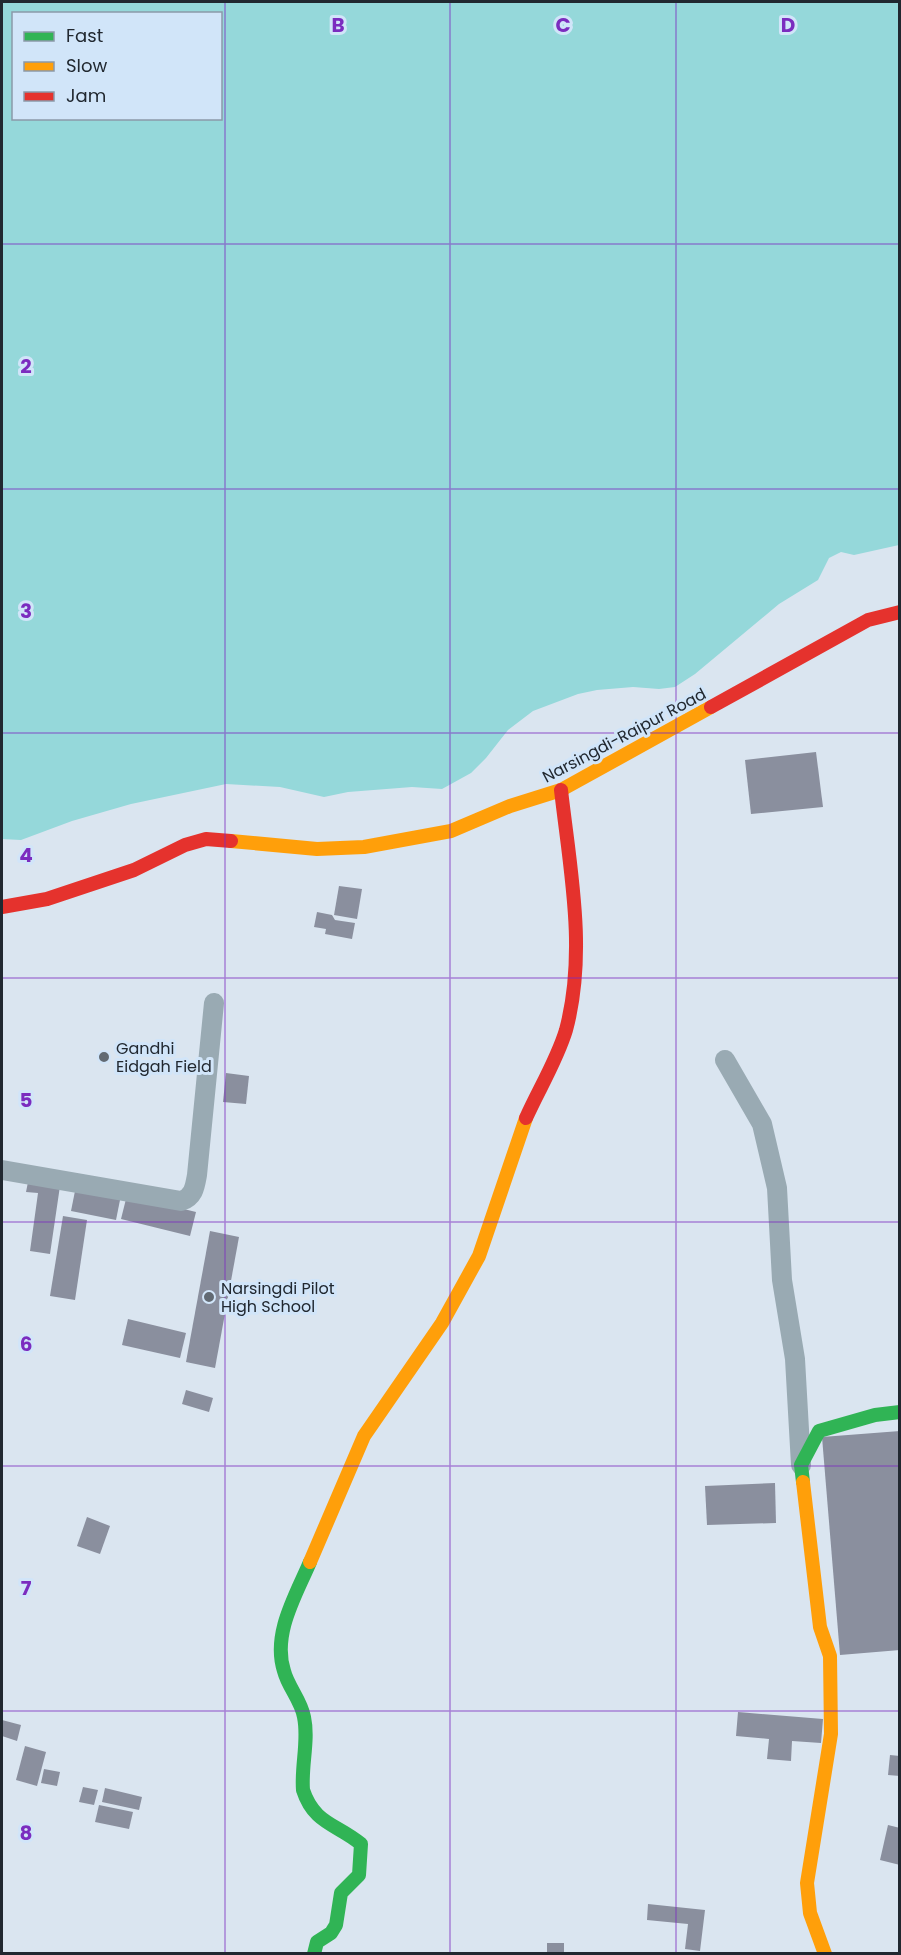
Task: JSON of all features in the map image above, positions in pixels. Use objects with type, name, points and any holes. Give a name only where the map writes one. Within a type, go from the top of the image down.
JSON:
[{"type":"street","name":"Narsingdi-Raipur Road","points":[[2,907],[46,899],[134,870],[185,845],[206,839],[317,849],[364,847],[451,831],[510,806],[561,790],[868,620],[900,612]]},
{"type":"street","points":[[314,1953],[318,1940],[323,1935],[332,1932],[336,1926],[340,1894],[346,1885],[359,1875],[362,1844],[356,1838],[323,1821],[312,1810],[306,1799],[302,1785],[305,1720],[281,1661],[285,1621],[364,1436],[442,1323],[479,1256],[523,1124],[566,1029],[577,937],[561,790]]},
{"type":"street","points":[[2,1170],[186,1200],[193,1191],[197,1175],[214,1003]]},
{"type":"street","points":[[725,1059],[762,1124],[777,1188],[782,1280],[795,1359],[801,1465],[810,1556],[820,1627],[830,1656],[831,1734],[807,1883],[810,1913],[825,1953]]},
{"type":"street","points":[[801,1465],[819,1431],[875,1415],[900,1412]]},
{"type":"shaded area","points":[[2,2],[899,2],[899,545],[854,555],[841,552],[829,558],[818,580],[779,604],[695,674],[675,687],[597,690],[578,694],[533,711],[508,730],[471,773],[442,789],[412,787],[348,792],[324,797],[280,787],[226,784],[131,804],[72,821],[21,840],[2,839]]},
{"type":"building","points":[[816,752],[823,807],[751,814],[745,760]]},
{"type":"building","points":[[339,886],[362,889],[357,919],[334,915]]},
{"type":"building","points":[[317,912],[332,915],[335,920],[355,923],[352,939],[325,934],[326,929],[314,927]]},
{"type":"building","points":[[226,1073],[249,1076],[246,1104],[223,1102]]},
{"type":"building","points":[[28,1182],[60,1186],[50,1254],[30,1251],[38,1193],[26,1192]]},
{"type":"building","points":[[76,1186],[121,1195],[116,1220],[71,1211]]},
{"type":"building","points":[[127,1195],[196,1212],[190,1236],[121,1219]]},
{"type":"building","points":[[63,1216],[87,1220],[75,1300],[50,1296]]},
{"type":"building","points":[[210,1231],[239,1237],[215,1368],[186,1362]]},
{"type":"building","points":[[128,1319],[186,1333],[180,1358],[122,1345]]},
{"type":"building","points":[[186,1390],[213,1398],[209,1412],[182,1404]]},
{"type":"building","points":[[900,1431],[900,1650],[840,1655],[822,1437]]},
{"type":"building","points":[[775,1483],[776,1523],[707,1525],[705,1486]]},
{"type":"building","points":[[87,1517],[110,1526],[100,1554],[77,1546]]},
{"type":"building","points":[[738,1712],[823,1719],[821,1743],[792,1741],[791,1761],[767,1759],[769,1739],[736,1736]]},
{"type":"building","points":[[2,1720],[21,1725],[17,1741],[2,1736]]},
{"type":"building","points":[[25,1746],[46,1752],[37,1786],[16,1780]]},
{"type":"building","points":[[890,1755],[900,1756],[900,1776],[888,1775]]},
{"type":"building","points":[[44,1769],[60,1772],[57,1786],[41,1783]]},
{"type":"building","points":[[83,1787],[98,1790],[94,1805],[79,1802]]},
{"type":"building","points":[[105,1788],[142,1797],[139,1810],[102,1802]]},
{"type":"building","points":[[99,1805],[133,1812],[129,1829],[95,1822]]},
{"type":"building","points":[[888,1825],[900,1828],[900,1865],[880,1860]]},
{"type":"building","points":[[648,1904],[705,1910],[700,1951],[685,1949],[688,1924],[647,1920]]},
{"type":"building","points":[[547,1943],[564,1943],[564,1954],[547,1954]]},
{"type":"traffic: fast","points":[[803,1482],[801,1465],[819,1431],[875,1415],[900,1412]]},
{"type":"traffic: fast","points":[[310,1562],[292,1601],[281,1643],[284,1671],[304,1717],[306,1735],[303,1790],[313,1810],[320,1817],[361,1844],[359,1875],[341,1893],[336,1925],[331,1933],[317,1942],[314,1954]]},
{"type":"traffic: slow","points":[[231,841],[317,849],[364,847],[451,831],[510,806],[561,790],[711,707]]},
{"type":"traffic: slow","points":[[310,1562],[364,1436],[442,1323],[479,1256],[526,1118]]},
{"type":"traffic: slow","points":[[803,1482],[820,1627],[830,1656],[831,1734],[807,1883],[810,1913],[825,1954]]},
{"type":"traffic: jam","points":[[711,707],[868,620],[900,612]]},
{"type":"traffic: jam","points":[[526,1118],[562,1041],[572,1001],[576,941],[575,910],[561,790]]},
{"type":"traffic: jam","points":[[2,907],[47,899],[134,870],[185,845],[206,839],[231,841]]},
{"type":"place","name":"Gandhi Eidgah Field","points":[[104,1057]]},
{"type":"place","name":"Narsingdi Pilot High School","points":[[209,1297]]}]
